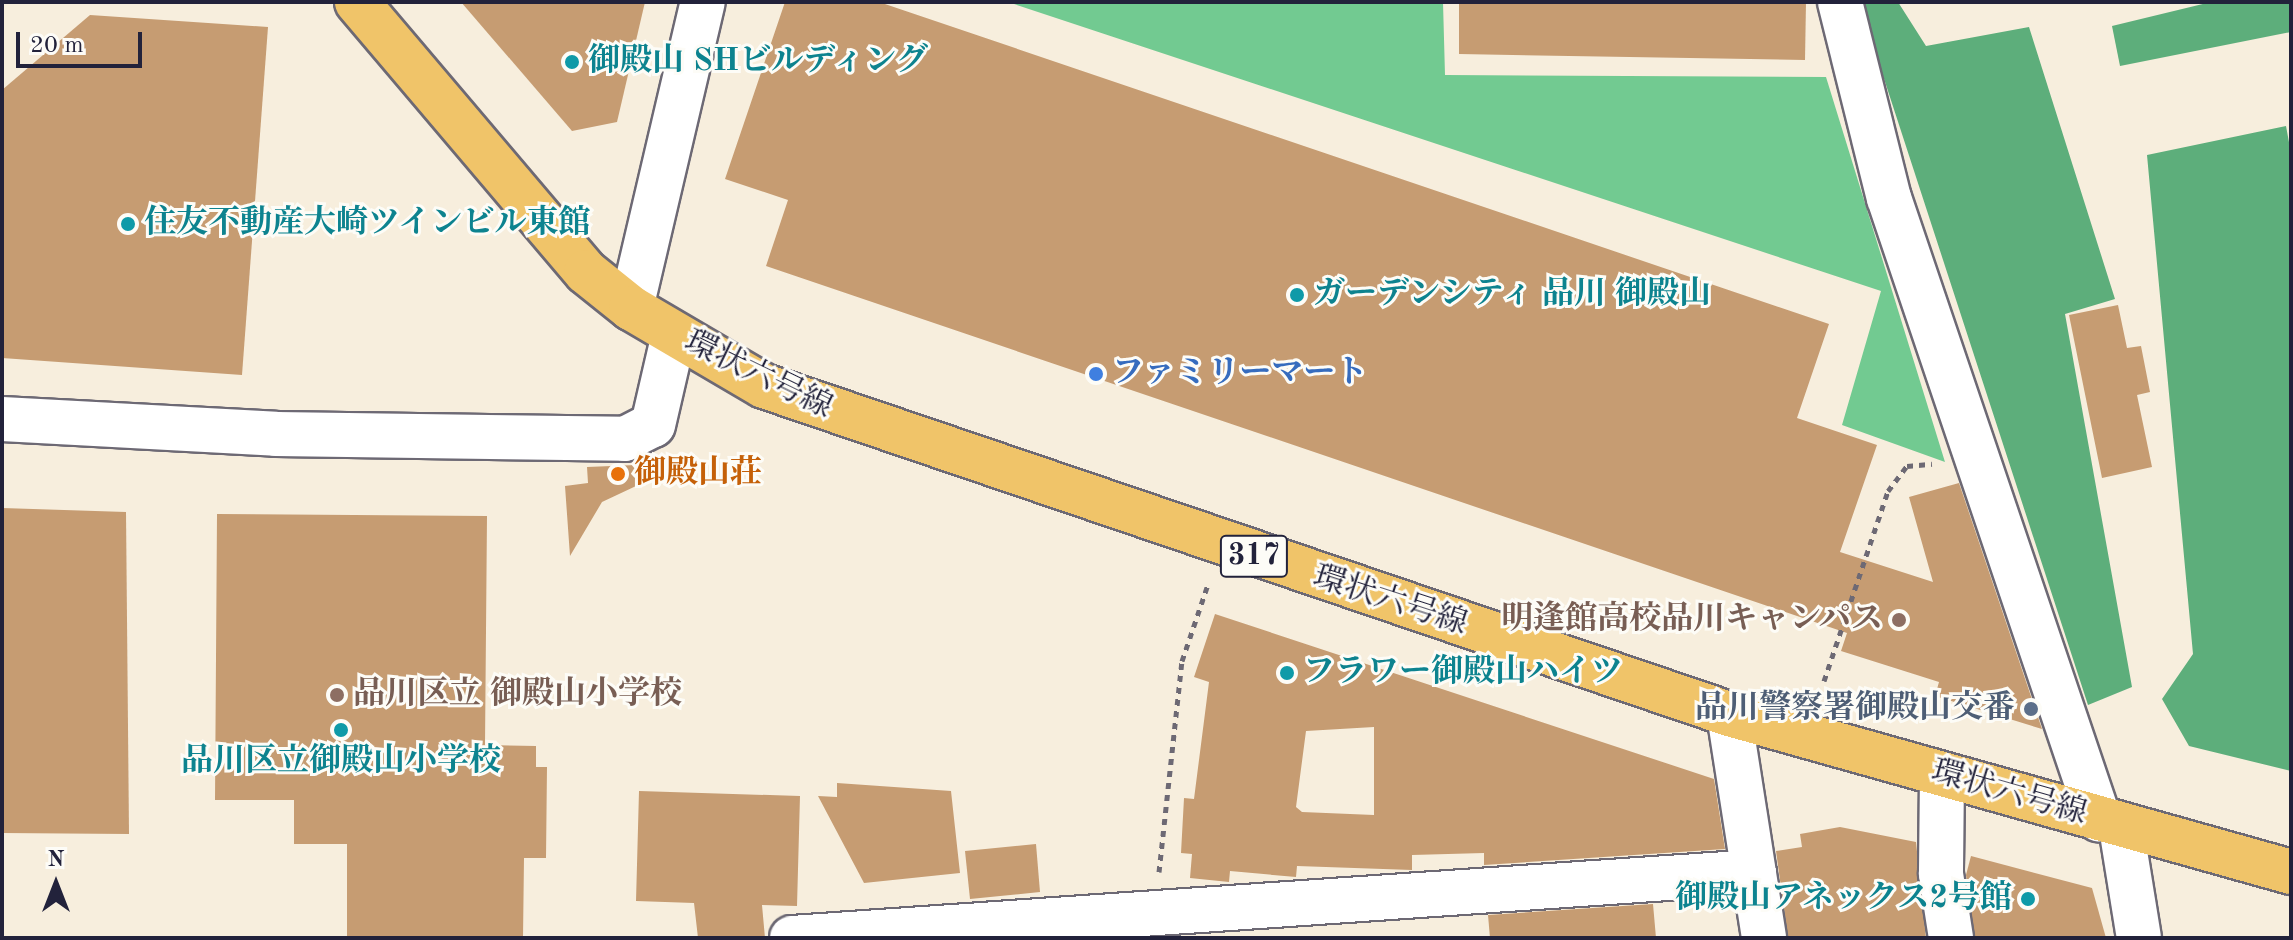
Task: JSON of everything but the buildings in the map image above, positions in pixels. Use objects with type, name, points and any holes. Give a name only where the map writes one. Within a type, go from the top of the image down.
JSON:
[{"type":"main road","name":"環状六号線","points":[[357,2],[516,195],[586,272],[631,308],[674,334],[812,407],[1729,714],[2291,872]]},
{"type":"street","points":[[631,308],[703,2]]},
{"type":"street","points":[[1840,2],[1889,198],[2110,823],[2139,938]]},
{"type":"street","points":[[2,419],[246,433],[625,439],[653,425],[674,334]]},
{"type":"street","points":[[1729,714],[1764,938]]},
{"type":"street","points":[[1942,775],[1941,874],[1951,938]]},
{"type":"street","points":[[792,938],[1754,872]]},
{"type":"path","points":[[1824,681],[1888,491],[1907,466],[1944,467]]},
{"type":"path","points":[[1156,913],[1182,661],[1221,545]]},
{"type":"green space","points":[[1008,2],[1443,2],[1445,75],[1826,77],[1945,462],[1842,425],[1881,291]]},
{"type":"green space","points":[[1859,2],[1898,2],[1926,46],[2029,27],[2115,299],[2065,314],[2132,687],[2088,705]]},
{"type":"green space","points":[[2211,2],[2291,2],[2291,32],[2120,66],[2112,26]]},
{"type":"green space","points":[[2286,126],[2291,153],[2291,771],[2189,746],[2162,699],[2193,654],[2147,155]]},
{"type":"place","name":"御殿山 SHビルディング","points":[[572,62]]},
{"type":"place","name":"住友不動産大崎ツインビル東館","points":[[128,224]]},
{"type":"place","name":"ガーデンシティ 品川 御殿山","points":[[1297,295]]},
{"type":"place","name":"ファミリーマート","points":[[1096,374]]},
{"type":"place","name":"御殿山荘","points":[[618,474]]},
{"type":"place","name":"明逢館高校品川キャンパス","points":[[1899,620]]},
{"type":"place","name":"フラワー御殿山ハイツ","points":[[1287,673]]},
{"type":"place","name":"品川区立 御殿山小学校","points":[[337,695]]},
{"type":"place","name":"品川警察署御殿山交番","points":[[2031,709]]},
{"type":"place","name":"品川区立御殿山小学校","points":[[341,730]]},
{"type":"place","name":"御殿山アネックス2号館","points":[[2028,899]]}]
